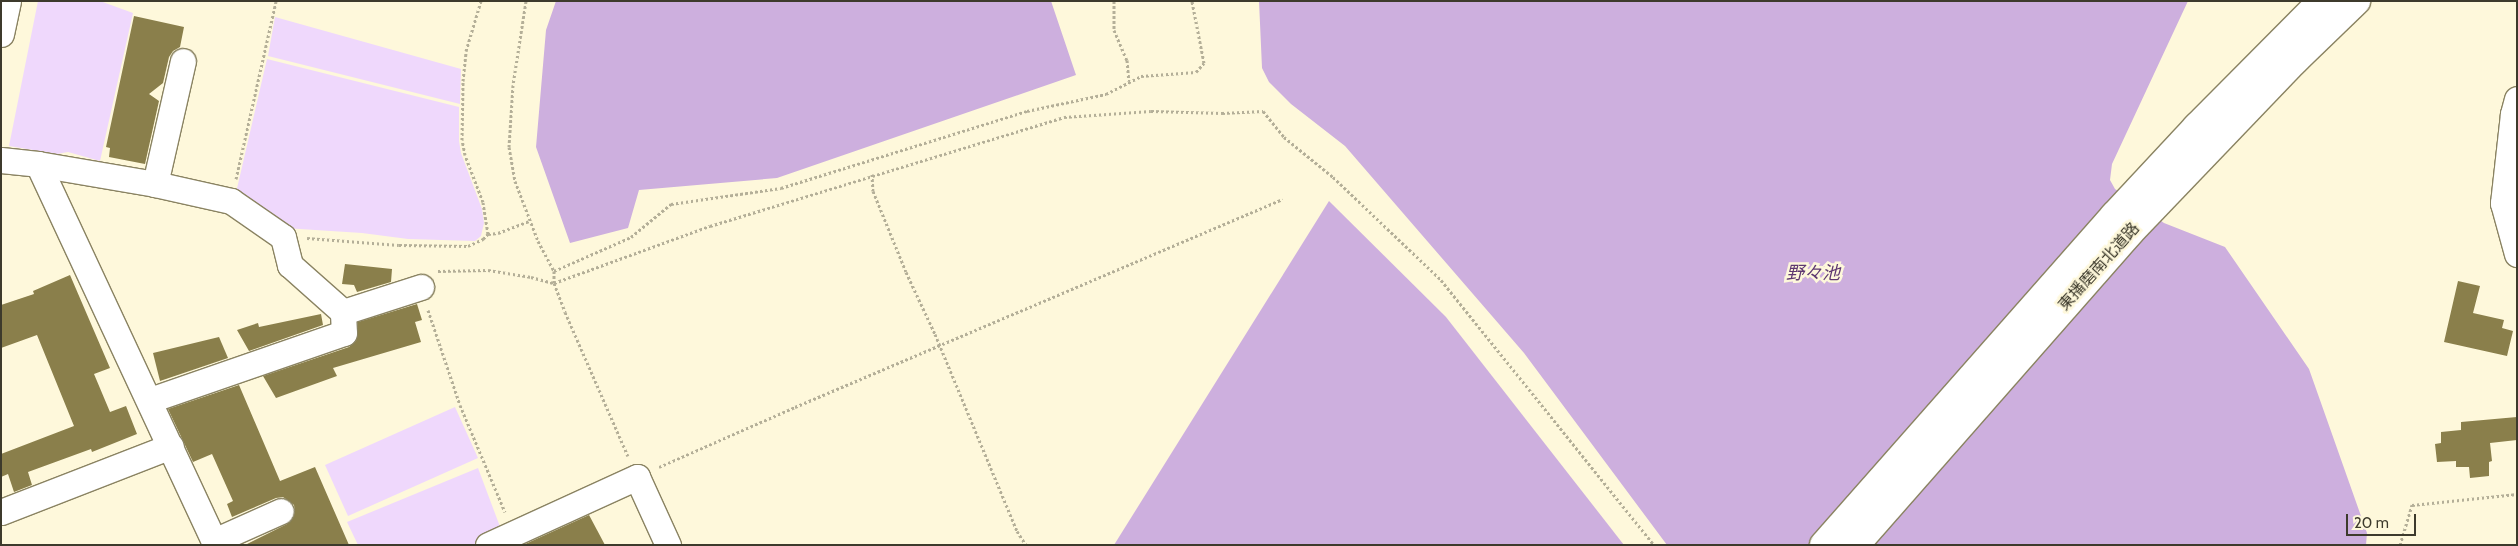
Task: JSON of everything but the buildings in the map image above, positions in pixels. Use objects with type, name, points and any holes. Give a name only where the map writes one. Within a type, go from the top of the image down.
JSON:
[{"type":"highway","name":"東播磨南北道路","points":[[1824,545],[2114,216],[2204,120],[2322,1]]},
{"type":"highway","name":"東播磨南北道路","points":[[1855,545],[2129,233],[2288,67],[2356,1]]},
{"type":"street","points":[[1,34],[8,1]]},
{"type":"street","points":[[155,184],[183,61]]},
{"type":"street","points":[[2517,98],[2513,114],[2503,203],[2517,254]]},
{"type":"street","points":[[1,160],[38,164],[155,184],[231,201],[283,237],[290,265],[343,312],[344,333],[150,400]]},
{"type":"street","points":[[38,164],[150,400],[215,543],[281,511]]},
{"type":"street","points":[[343,312],[421,287]]},
{"type":"street","points":[[1,512],[171,446]]},
{"type":"street","points":[[488,545],[637,477],[668,545]]},
{"type":"path","points":[[231,201],[276,1]]},
{"type":"path","points":[[481,1],[466,51],[463,81],[462,140],[465,155],[483,202],[488,234]]},
{"type":"path","points":[[526,1],[513,85],[509,147],[515,181],[530,221],[554,271],[554,283],[565,312],[637,477],[1283,199]]},
{"type":"path","points":[[1114,1],[1114,30],[1127,60],[1129,82]]},
{"type":"path","points":[[554,271],[631,237],[671,204],[781,188],[1027,111],[1106,94],[1141,76],[1196,72],[1204,63],[1192,1]]},
{"type":"path","points":[[514,533],[460,405],[417,271],[488,270],[554,283],[710,226],[872,174],[1064,117],[1151,111],[1222,113],[1263,111],[1284,137],[1334,177],[1442,280],[1654,545]]},
{"type":"path","points":[[872,174],[873,191],[906,272],[1017,531],[1026,545]]},
{"type":"path","points":[[283,237],[399,245],[468,246],[484,239],[488,234],[498,233],[530,221]]},
{"type":"path","points":[[2400,545],[2412,505],[2517,494]]},
{"type":"shaded area","points":[[38,1],[100,1],[133,13],[100,161],[68,152],[57,154],[9,146]]},
{"type":"shaded area","points":[[275,17],[461,69],[460,104],[268,56]]},
{"type":"shaded area","points":[[267,59],[459,107],[461,153],[482,209],[484,223],[481,236],[475,241],[408,239],[362,233],[284,228],[235,197]]},
{"type":"shaded area","points":[[455,407],[478,458],[348,516],[325,465]]},
{"type":"shaded area","points":[[478,468],[502,532],[472,545],[358,545],[347,522]]},
{"type":"water","points":[[556,1],[1051,1],[1076,75],[777,178],[639,190],[628,228],[570,243],[536,147],[546,30]]},
{"type":"water","name":"野々池","points":[[1259,1],[2188,1],[2112,164],[2110,180],[2115,189],[2164,223],[2225,247],[2309,369],[2367,533],[2366,545],[1667,545],[1524,353],[1345,146],[1291,104],[1269,82],[1262,68]]},
{"type":"water","points":[[1329,201],[1446,317],[1624,545],[1114,545]]}]
